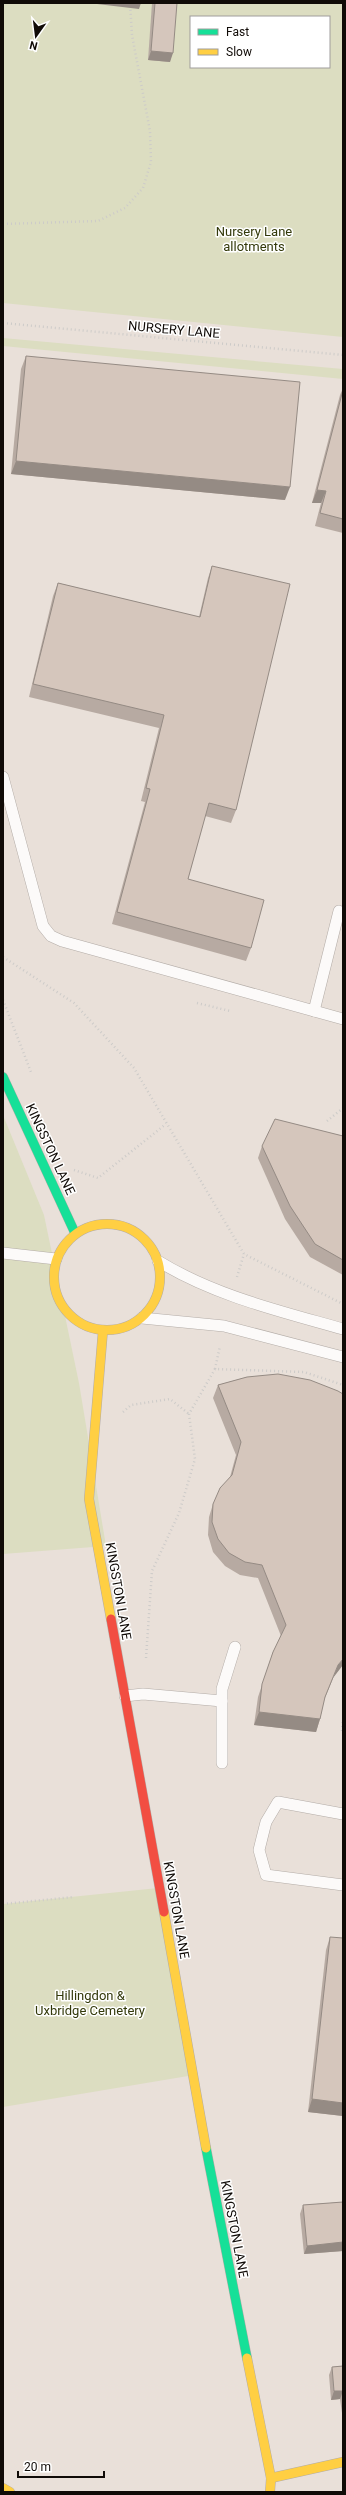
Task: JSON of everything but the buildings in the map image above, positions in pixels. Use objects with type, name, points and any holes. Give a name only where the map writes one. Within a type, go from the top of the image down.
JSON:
[{"type":"street","name":"KINGSTON LANE","points":[[3,1077],[75,1233]]},
{"type":"street","points":[[107,1223],[124,1226],[139,1233],[151,1246],[158,1261],[161,1276],[159,1292],[152,1306],[142,1318],[124,1328],[104,1330],[87,1326],[73,1318],[62,1306],[55,1291],[53,1275],[56,1259],[63,1245],[75,1233],[90,1226],[107,1223]]},
{"type":"street","name":"KINGSTON LANE","points":[[104,1330],[89,1499],[208,2158],[271,2478],[270,2492]]},
{"type":"street","points":[[271,2478],[343,2462]]},
{"type":"street","points":[[3,2488],[10,2492]]},
{"type":"lane","points":[[3,778],[43,926],[51,936],[62,941],[343,1019]]},
{"type":"lane","points":[[314,1011],[339,911]]},
{"type":"lane","points":[[3,1253],[56,1259]]},
{"type":"lane","points":[[158,1261],[184,1277],[224,1293],[343,1329]]},
{"type":"lane","points":[[142,1318],[224,1326],[343,1357]]},
{"type":"lane","points":[[222,1763],[222,1689],[235,1647]]},
{"type":"lane","points":[[125,1696],[143,1694],[222,1701]]},
{"type":"lane","points":[[343,1814],[278,1802],[266,1822],[259,1850],[266,1875],[343,1884]]},
{"type":"path","points":[[3,224],[98,221],[125,208],[143,188],[151,162],[150,131],[132,35],[130,3]]},
{"type":"path","name":"NURSERY LANE","points":[[3,323],[343,355]]},
{"type":"path","points":[[3,957],[74,1003],[134,1068],[244,1254],[343,1304]]},
{"type":"path","points":[[3,1000],[32,1073]]},
{"type":"path","points":[[327,1121],[343,1108]]},
{"type":"path","points":[[70,1168],[98,1178],[166,1124]]},
{"type":"path","points":[[236,1280],[244,1254]]},
{"type":"path","points":[[143,1694],[152,1571],[179,1513],[195,1459],[189,1414],[215,1368],[221,1341]]},
{"type":"path","points":[[215,1368],[304,1372],[343,1385]]},
{"type":"path","points":[[119,1416],[130,1405],[170,1399],[189,1414]]},
{"type":"path","points":[[342,1731],[343,1719]]},
{"type":"path","points":[[3,1904],[73,1897]]},
{"type":"green space","name":"Nursery Lane allotments","points":[[3,3],[343,3],[343,337],[3,303]]},
{"type":"green space","points":[[3,338],[343,369],[343,379],[3,346]]},
{"type":"green space","points":[[3,1115],[44,1215],[79,1383],[106,1546],[3,1554]]},
{"type":"green space","name":"Hillingdon & Uxbridge Cemetery","points":[[158,1888],[194,2075],[3,2107],[3,1904]]},
{"type":"traffic: fast","points":[[3,1077],[75,1233]]},
{"type":"traffic: fast","points":[[206,2148],[247,2358]]},
{"type":"traffic: slow","points":[[107,1224],[127,1228],[145,1239],[156,1257],[160,1277],[156,1297],[145,1315],[127,1326],[107,1330],[87,1326],[69,1315],[58,1297],[54,1277],[58,1257],[69,1239],[87,1228],[107,1224]]},
{"type":"traffic: slow","points":[[103,1330],[89,1499],[111,1619]]},
{"type":"traffic: slow","points":[[164,1912],[206,2148]]},
{"type":"traffic: slow","points":[[247,2358],[271,2478],[270,2492]]},
{"type":"traffic: slow","points":[[271,2478],[343,2462]]},
{"type":"traffic: slow","points":[[3,2488],[10,2492]]},
{"type":"traffic: jam","points":[[111,1619],[164,1912]]}]
